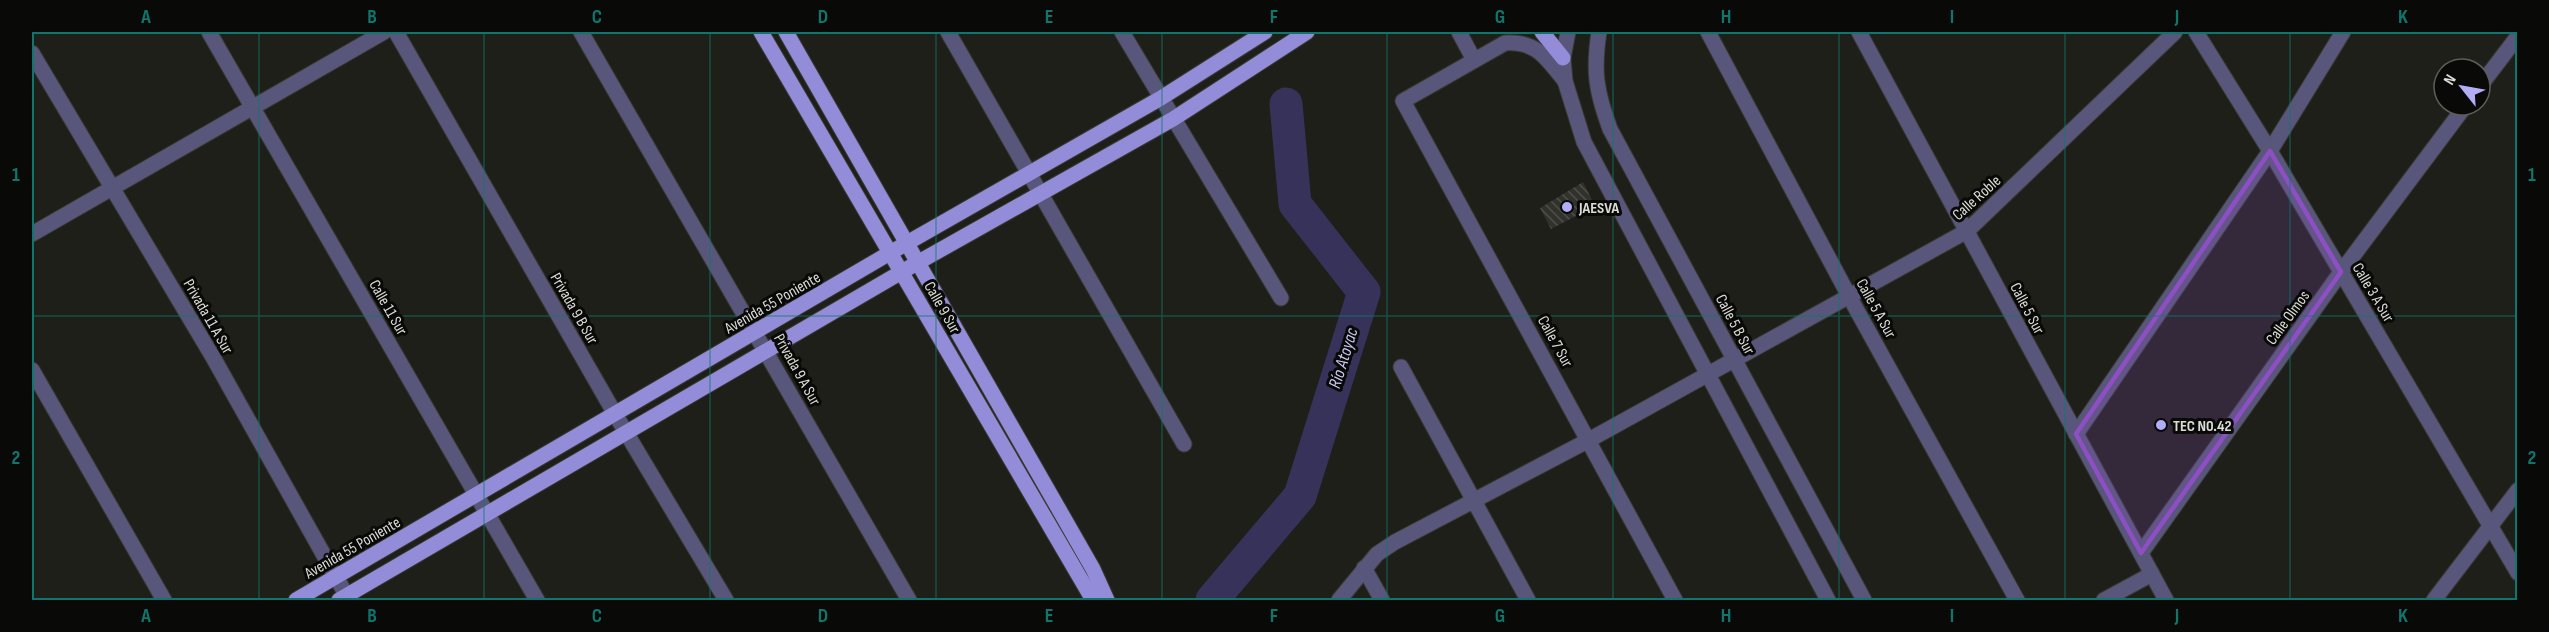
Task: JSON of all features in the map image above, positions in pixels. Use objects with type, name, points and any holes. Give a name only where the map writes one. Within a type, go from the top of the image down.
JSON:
[{"type":"main road","name":"Calle 9 Sur","points":[[761,32],[902,273],[1101,599]]},
{"type":"main road","name":"Calle 9 Sur","points":[[786,32],[907,243],[1101,599]]},
{"type":"main road","name":"Avenida 55 Poniente","points":[[296,600],[907,243],[1161,98],[1265,32]]},
{"type":"main road","points":[[345,599],[902,273],[917,262],[1173,119],[1307,32]]},
{"type":"main road","points":[[1542,32],[1563,58]]},
{"type":"street","name":"Calle 11 Sur","points":[[209,32],[537,600]]},
{"type":"street","points":[[32,234],[384,32]]},
{"type":"street","name":"Privada 9 B Sur","points":[[396,32],[626,434],[726,600]]},
{"type":"street","name":"Privada 9 A Sur","points":[[581,32],[757,332],[909,600]]},
{"type":"street","points":[[948,32],[1184,444]]},
{"type":"street","points":[[1122,32],[1281,298]]},
{"type":"street","points":[[1459,32],[1474,60],[1505,43],[1520,42],[1533,47],[1545,57],[1565,81]]},
{"type":"street","points":[[1568,32],[1563,58],[1565,81],[1584,142],[1828,600]]},
{"type":"street","name":"Calle 5 B Sur","points":[[1599,32],[1595,59],[1598,95],[1610,129],[1864,600]]},
{"type":"street","name":"Calle 5 A Sur","points":[[1708,32],[1849,296],[2017,600]]},
{"type":"street","name":"Calle 5 Sur","points":[[1859,32],[2166,600]]},
{"type":"street","name":"Calle Roble","points":[[1339,600],[1377,554],[1395,542],[1589,440],[1967,231],[2175,32]]},
{"type":"street","name":"Calle 3 A Sur","points":[[2196,32],[2270,151],[2517,573]]},
{"type":"street","points":[[2076,434],[2270,151],[2343,32]]},
{"type":"street","points":[[2492,70],[2517,36]]},
{"type":"street","name":"Privada 11 A Sur","points":[[32,53],[214,358],[345,599]]},
{"type":"street","name":"Calle 7 Sur","points":[[1474,60],[1403,101],[1675,600]]},
{"type":"street","name":"Calle Olmos","points":[[2140,553],[2341,272],[2457,117]]},
{"type":"street","points":[[1401,367],[1528,600]]},
{"type":"street","points":[[32,370],[164,600]]},
{"type":"street","points":[[2434,600],[2517,490]]},
{"type":"street","points":[[1364,568],[1382,600]]},
{"type":"street","points":[[2104,600],[2152,574]]},
{"type":"highlighted area","points":[[2270,151],[2341,272],[2141,553],[2076,434]]},
{"type":"building","name":"JAESVA","points":[[1583,182],[1595,206],[1551,229],[1540,208]]},
{"type":"waterway","name":"Río Atoyac","points":[[1212,600],[1300,496],[1364,292],[1295,204],[1286,104]]},
{"type":"place","name":"JAESVA","points":[[1567,207]]},
{"type":"place","name":"TEC N0.42","points":[[2161,425]]}]
